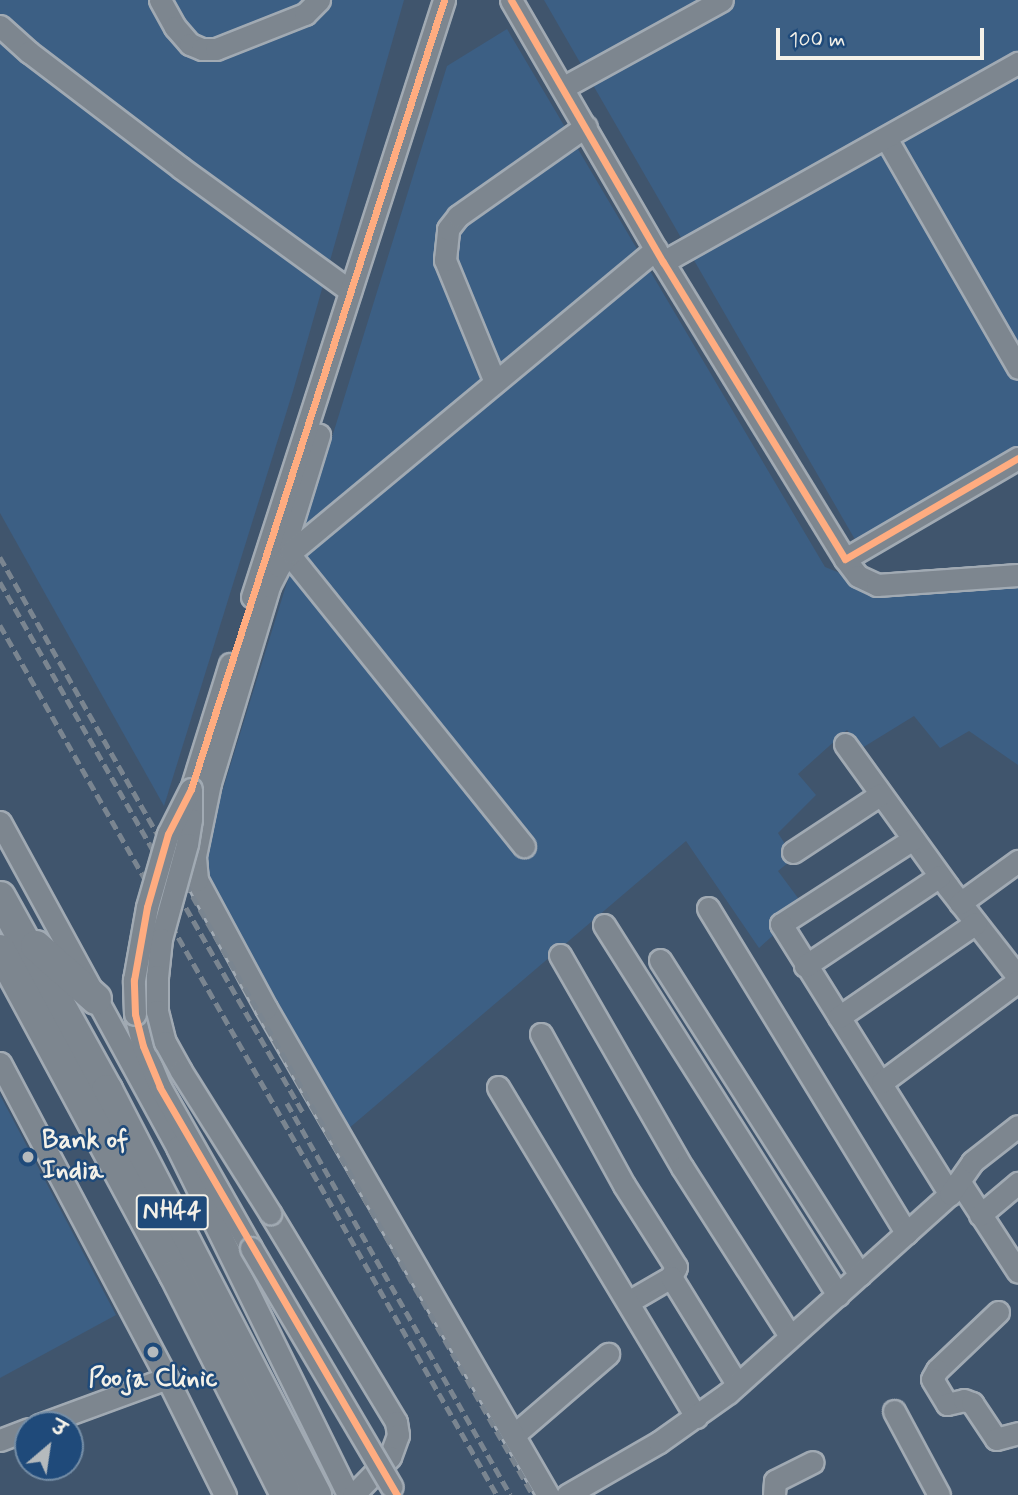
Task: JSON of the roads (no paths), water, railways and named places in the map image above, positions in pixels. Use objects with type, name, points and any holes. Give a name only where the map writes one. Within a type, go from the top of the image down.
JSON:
[{"type":"highway","name":"NH44","points":[[0,897],[10,941],[286,1495]]},
{"type":"highway","points":[[10,941],[96,999]]},
{"type":"highway","name":"NH44","points":[[10,941],[186,1238],[316,1495]]},
{"type":"street","points":[[160,0],[175,27],[190,44],[202,49],[216,49],[305,14],[319,0]]},
{"type":"street","points":[[511,0],[660,255],[845,559],[858,576],[877,585],[1018,575]]},
{"type":"street","points":[[564,87],[722,0]]},
{"type":"street","points":[[397,1495],[160,1087],[143,1046],[135,1013],[139,949],[169,834],[191,789],[444,2]]},
{"type":"street","points":[[0,26],[29,52],[181,168],[349,291]]},
{"type":"street","points":[[284,560],[495,382],[660,255],[886,138],[1018,63]]},
{"type":"street","points":[[495,382],[445,260],[448,229],[458,216],[586,125]]},
{"type":"street","points":[[886,138],[1018,369]]},
{"type":"street","points":[[313,406],[324,418],[284,560],[265,597],[210,783],[195,856],[197,880],[387,1222],[515,1434],[548,1495]]},
{"type":"street","points":[[845,559],[1018,458]]},
{"type":"street","points":[[284,560],[524,846]]},
{"type":"street","points":[[845,744],[1018,979],[882,1082]]},
{"type":"street","points":[[0,822],[177,1147],[351,1495],[390,1457],[398,1435],[396,1422],[181,1071],[165,1042],[157,1011],[161,939],[187,844],[191,819],[191,789]]},
{"type":"street","points":[[793,852],[881,794]]},
{"type":"street","points":[[913,839],[782,921],[782,926],[805,966],[882,1082],[954,1187],[980,1215],[1018,1272]]},
{"type":"street","points":[[960,903],[1018,861]]},
{"type":"street","points":[[805,966],[940,876]]},
{"type":"street","points":[[708,908],[906,1233]]},
{"type":"street","points":[[839,1017],[976,923]]},
{"type":"street","points":[[604,925],[838,1294]]},
{"type":"street","points":[[560,955],[682,1167],[790,1336]]},
{"type":"street","points":[[660,960],[860,1275]]},
{"type":"street","points":[[541,1034],[624,1185],[674,1262],[675,1272],[671,1277],[628,1302]]},
{"type":"street","points":[[0,1063],[167,1378],[225,1495]]},
{"type":"street","points":[[498,1087],[696,1417]]},
{"type":"street","points":[[567,1495],[696,1417],[737,1384],[906,1233],[954,1187],[972,1162],[1018,1126]]},
{"type":"street","points":[[980,1215],[1018,1183]]},
{"type":"street","points":[[671,1277],[737,1384]]},
{"type":"street","points":[[998,1312],[937,1370],[932,1378],[947,1404],[964,1401],[972,1403],[996,1439],[1018,1433]]},
{"type":"street","points":[[515,1434],[608,1354]]},
{"type":"street","points":[[77,1411],[167,1378]]},
{"type":"street","points":[[894,1411],[939,1495]]},
{"type":"street","points":[[774,1495],[775,1481],[813,1462]]},
{"type":"railway","points":[[0,557],[533,1495]]},
{"type":"railway","points":[[0,582],[304,1114]]},
{"type":"railway","points":[[0,625],[497,1495]]},
{"type":"railway","points":[[287,1103],[511,1495]]},
{"type":"place","name":"Bank of India","points":[[28,1157]]},
{"type":"place","name":"Pooja Clinic","points":[[153,1352]]}]
